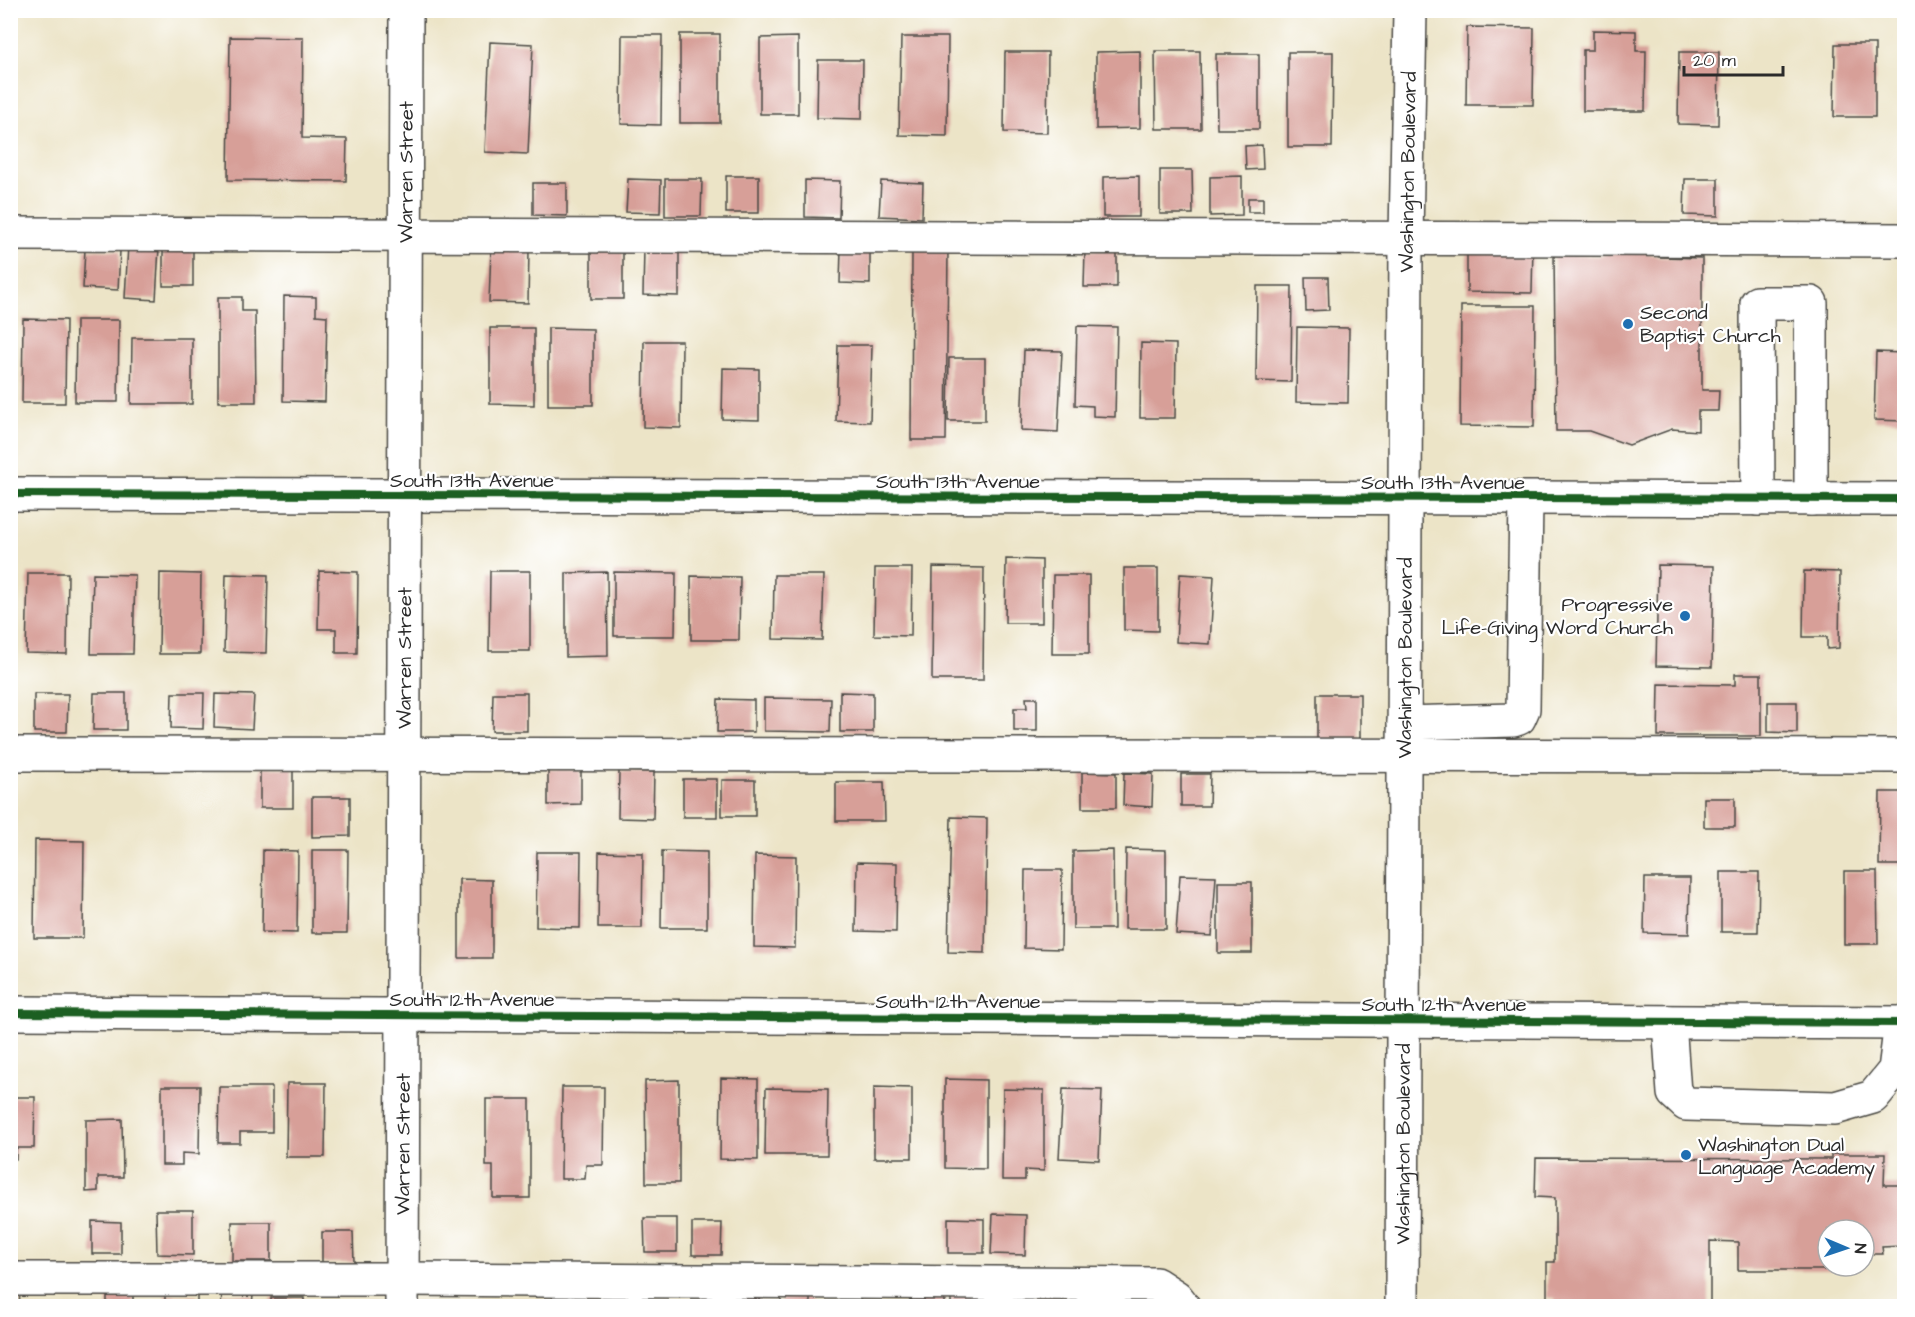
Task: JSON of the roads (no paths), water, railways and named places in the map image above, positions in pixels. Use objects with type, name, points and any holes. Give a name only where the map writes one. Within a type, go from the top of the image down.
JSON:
[{"type":"street","name":"Warren Street","points":[[403,1293],[406,10]]},
{"type":"street","name":"Washington Boulevard","points":[[1402,1306],[1406,238],[1410,10]]},
{"type":"street","points":[[10,234],[1905,240]]},
{"type":"street","points":[[1758,499],[1757,303],[1811,303],[1811,499]]},
{"type":"street","name":"South 13th Avenue","points":[[10,494],[1905,499]]},
{"type":"street","points":[[1404,723],[1520,718],[1523,710],[1526,499]]},
{"type":"street","points":[[10,754],[1905,756]]},
{"type":"street","name":"South 12th Avenue","points":[[10,1013],[1903,1023]]},
{"type":"street","points":[[1669,1022],[1674,1093],[1686,1104],[1835,1108],[1873,1097],[1895,1070],[1903,1023]]},
{"type":"street","points":[[10,1279],[403,1293],[1156,1284],[1176,1297],[1183,1306]]},
{"type":"place","name":"Second Baptist Church","points":[[1628,324]]},
{"type":"place","name":"Progressive Life-Giving Word Church","points":[[1685,616]]},
{"type":"place","name":"Washington Dual Language Academy","points":[[1686,1155]]}]
